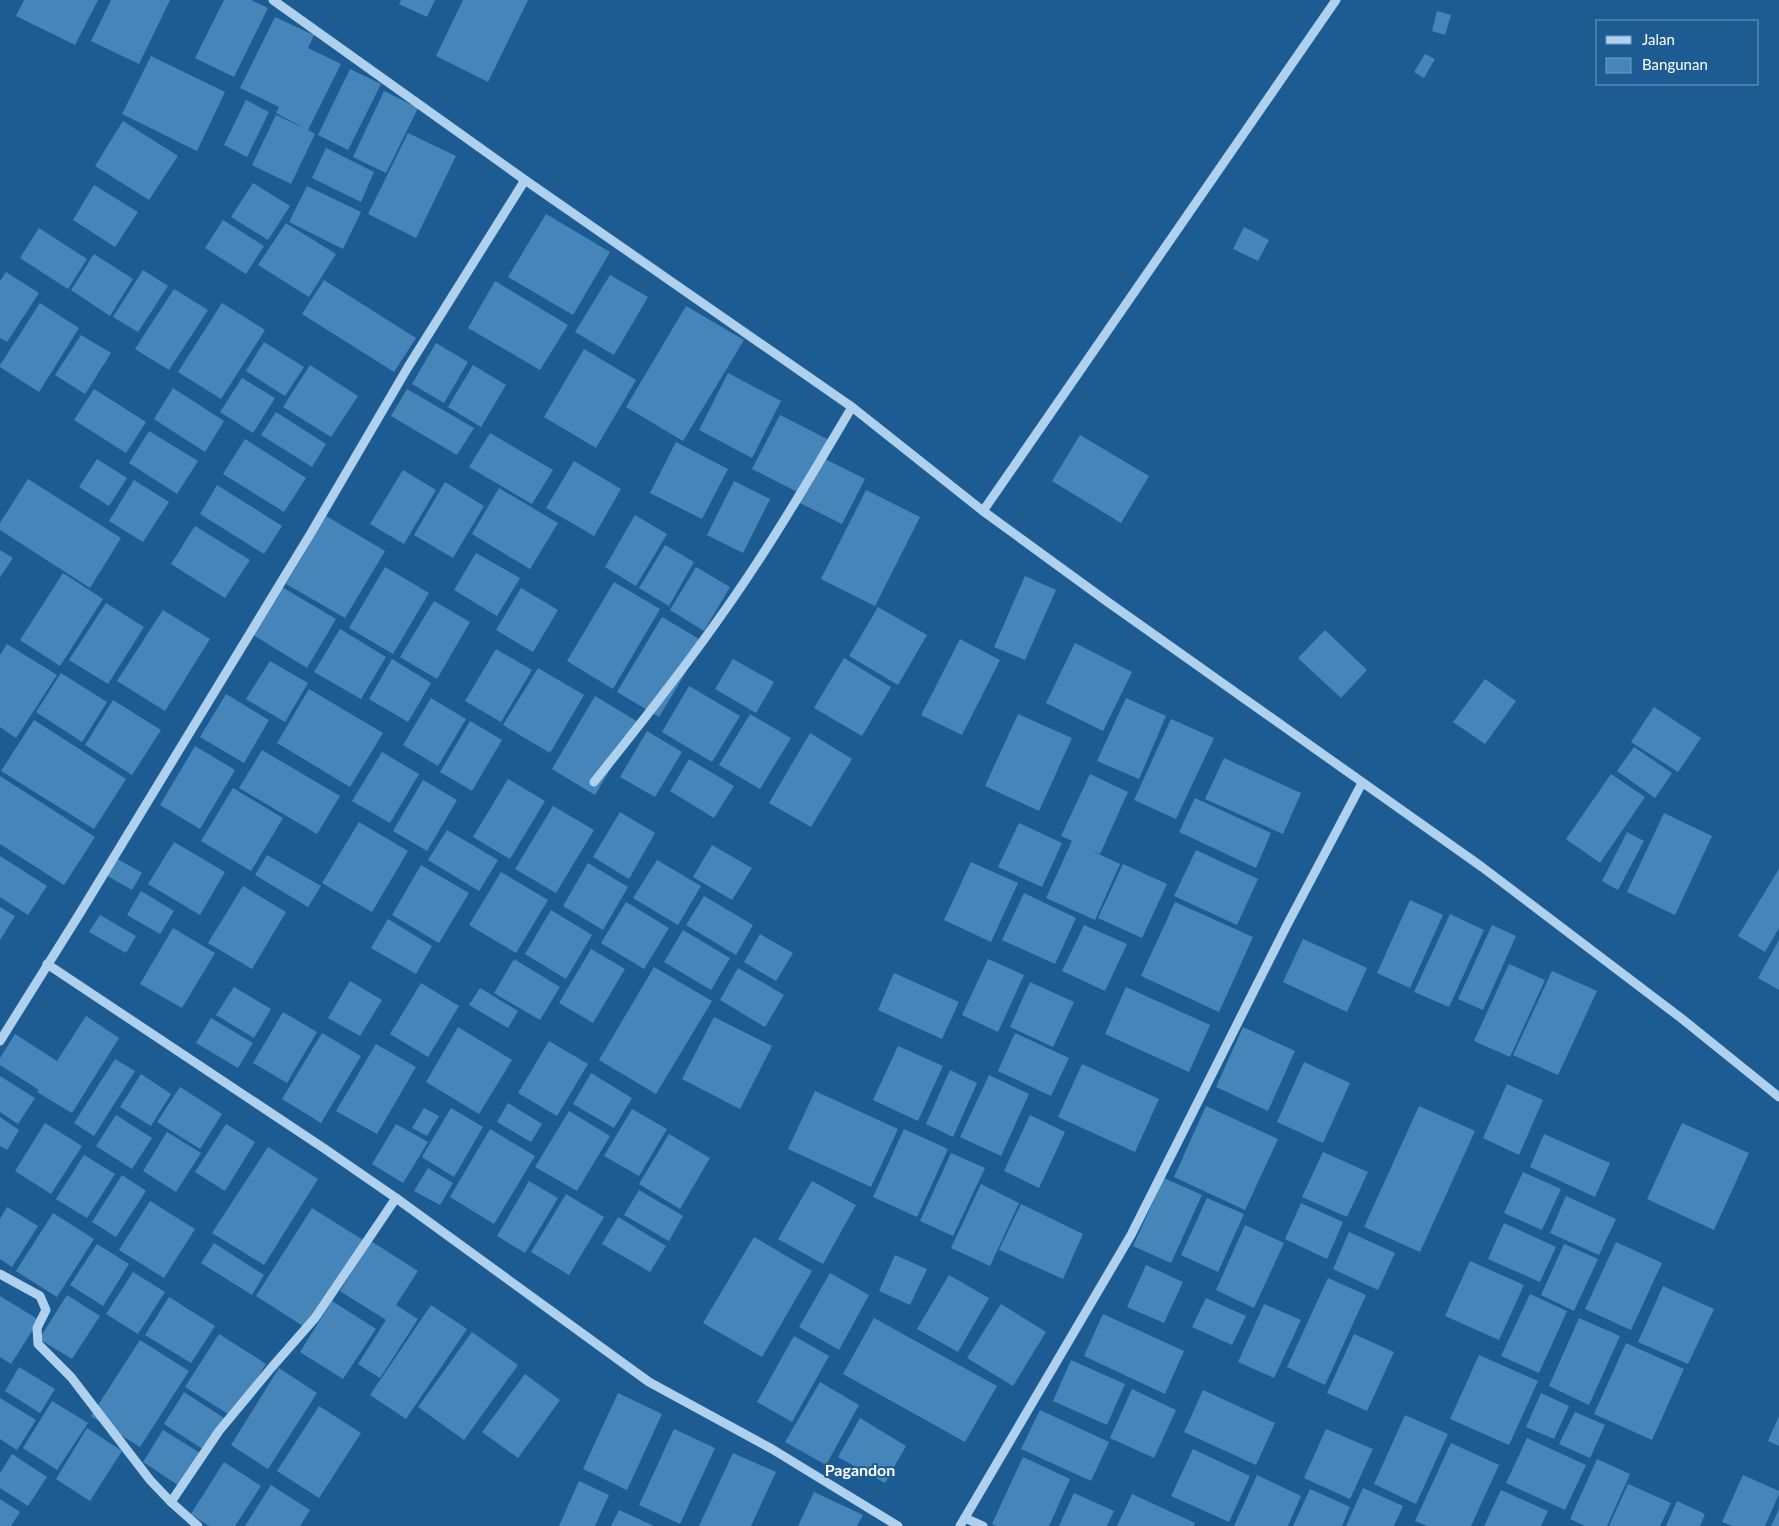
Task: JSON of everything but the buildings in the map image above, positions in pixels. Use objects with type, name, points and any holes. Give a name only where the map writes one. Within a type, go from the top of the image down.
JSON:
[{"type":"street","points":[[273,0],[525,180],[852,407],[983,511],[1105,600],[1482,867],[1681,1018],[1779,1097]]},
{"type":"street","points":[[983,511],[1336,0]]},
{"type":"street","points":[[0,1040],[90,897],[301,550],[408,367],[525,180]]},
{"type":"street","points":[[594,782],[649,713],[726,610],[788,514],[852,407]]},
{"type":"street","points":[[960,1526],[1131,1235],[1287,925],[1362,783]]},
{"type":"street","points":[[47,964],[396,1198],[648,1382],[772,1449],[898,1526]]},
{"type":"street","points":[[170,1502],[219,1431],[315,1318],[396,1198]]},
{"type":"street","points":[[0,1274],[40,1296],[46,1310],[37,1328],[38,1344],[71,1377],[150,1480],[170,1502],[198,1526]]},
{"type":"street","points":[[965,1518],[983,1526]]},
{"type":"district","name":"Pagandon","points":[[860,1470]]}]
